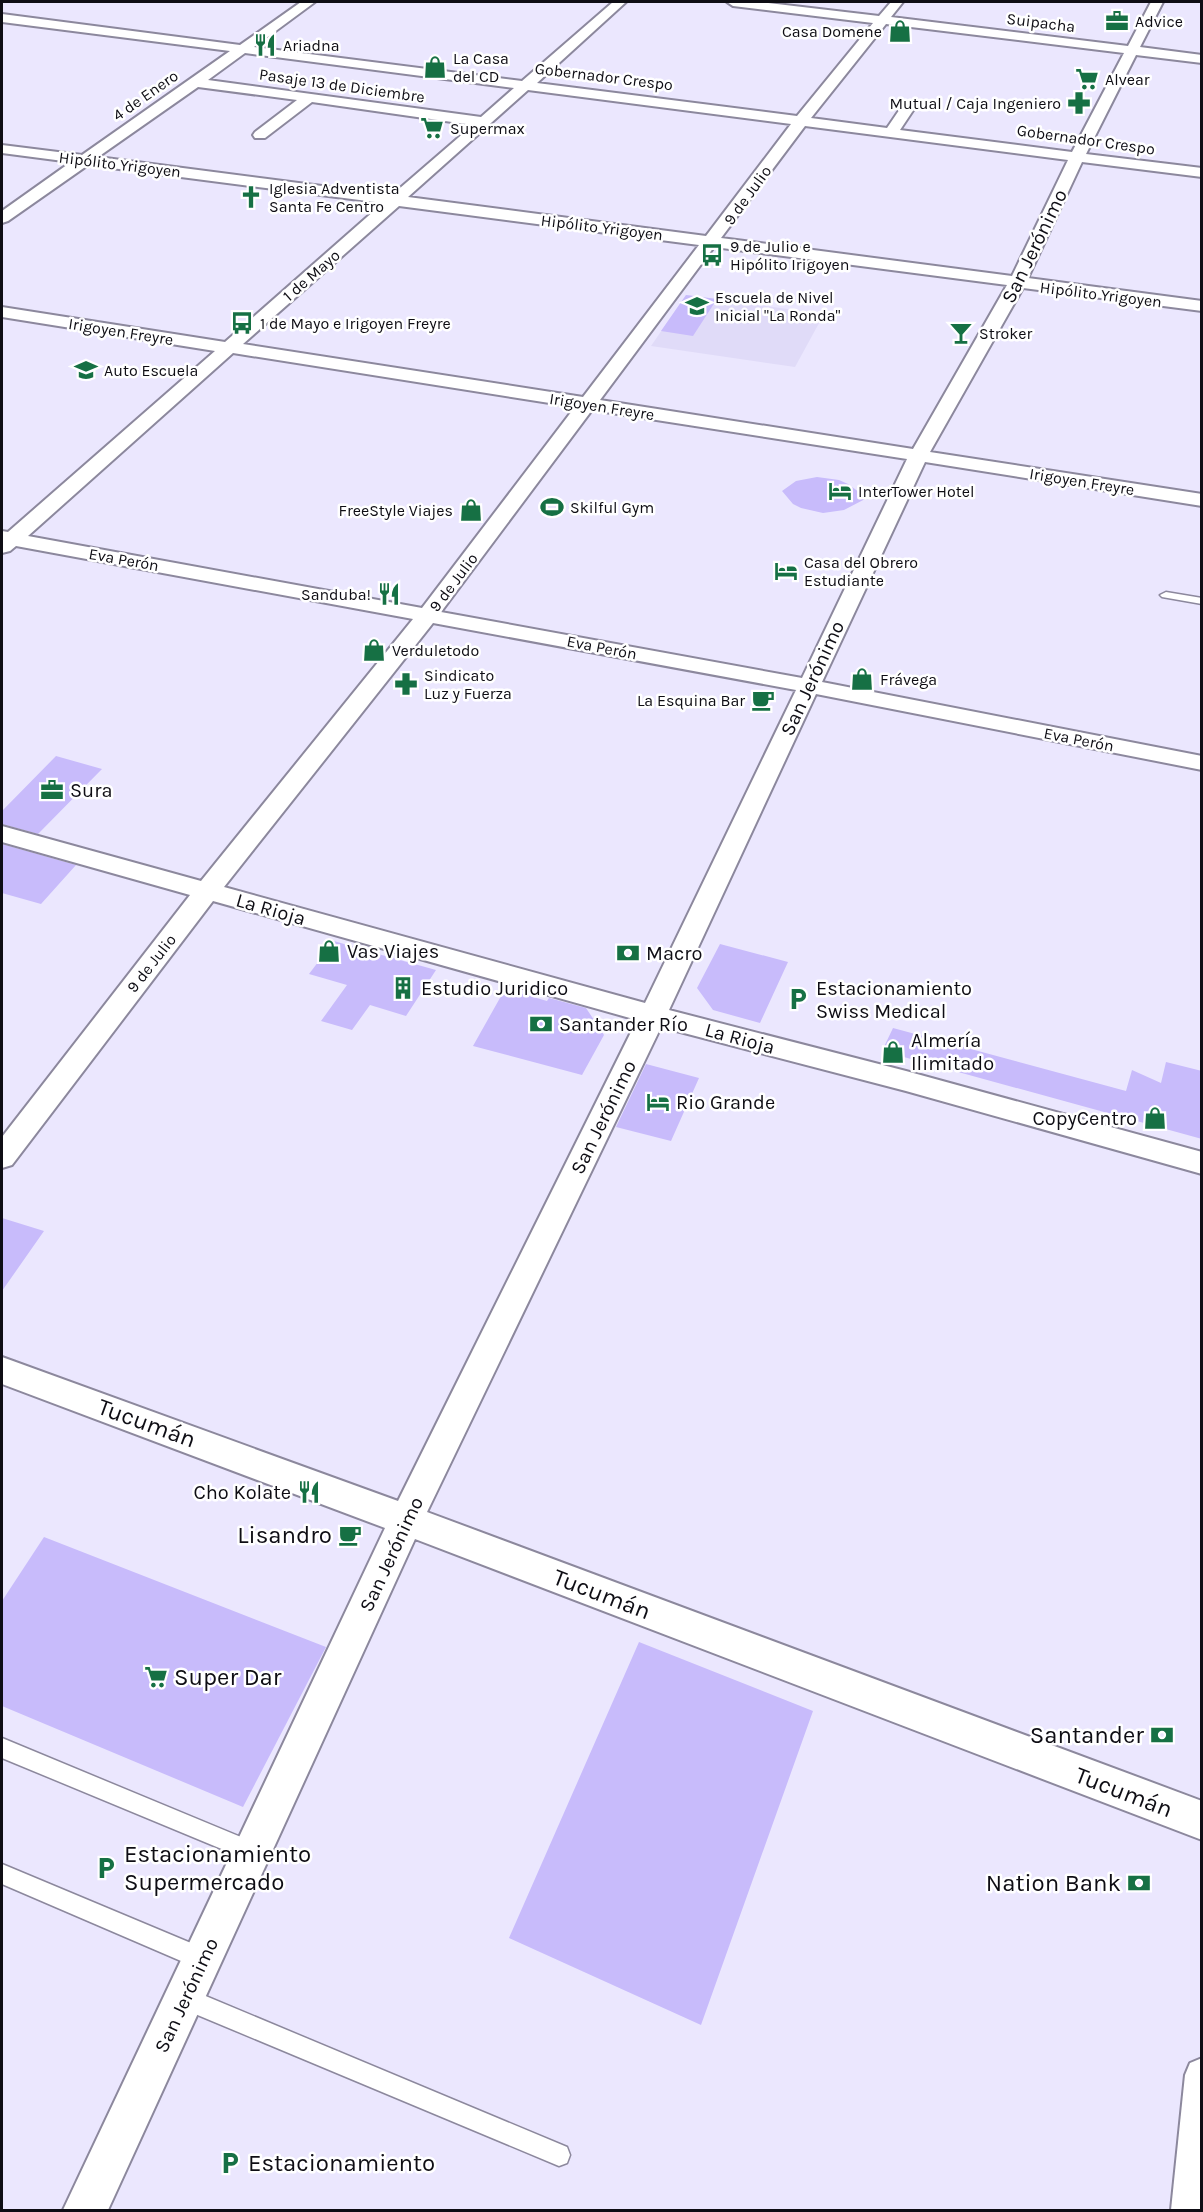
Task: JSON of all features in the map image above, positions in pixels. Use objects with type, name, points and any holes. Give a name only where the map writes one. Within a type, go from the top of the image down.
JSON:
[{"type":"street","name":"4 de Enero","points":[[2,218],[309,2]]},
{"type":"street","name":"1 de Mayo","points":[[5,541],[397,200],[620,2]]},
{"type":"street","name":"Suipacha","points":[[733,2],[1202,58]]},
{"type":"street","name":"9 de Julio","points":[[2,1157],[207,891],[428,615],[590,404],[802,120],[897,2]]},
{"type":"street","name":"San Jerónimo","points":[[85,2211],[406,1520],[653,1015],[918,456],[1017,283],[1077,156],[1157,2]]},
{"type":"street","name":"Gobernador Crespo","points":[[4,12],[243,48],[1202,173]]},
{"type":"street","name":"Pasaje 13 de Diciembre","points":[[195,82],[484,122]]},
{"type":"street","points":[[260,135],[308,99]]},
{"type":"street","points":[[891,132],[909,106]]},
{"type":"street","name":"Hipólito Yrigoyen","points":[[2,149],[1202,306]]},
{"type":"street","name":"Irigoyen Freyre","points":[[2,312],[1202,500]]},
{"type":"street","name":"Eva Perón","points":[[5,541],[428,615],[808,686],[1202,764]]},
{"type":"street","name":"La Rioja","points":[[2,834],[653,1015],[1202,1162]]},
{"type":"street","name":"Tucumán","points":[[2,1370],[1202,1821]]},
{"type":"street","points":[[1188,2211],[1202,2075]]},
{"type":"lane","points":[[1166,595],[1202,602]]},
{"type":"lane","points":[[2,1748],[253,1852]]},
{"type":"lane","points":[[2,1874],[202,1959]]},
{"type":"lane","points":[[184,1998],[559,2155]]},
{"type":"shaded area","points":[[686,295],[824,314],[795,367],[651,346]]},
{"type":"building","points":[[686,295],[717,299],[693,336],[661,331]]},
{"type":"building","points":[[817,477],[839,480],[867,498],[844,510],[823,513],[793,504],[782,491],[796,481]]},
{"type":"building","name":"Sura","points":[[56,756],[102,769],[38,834],[2,824],[2,811]]},
{"type":"building","points":[[2,844],[76,865],[41,904],[2,893]]},
{"type":"building","points":[[334,941],[436,970],[406,1016],[370,1005],[352,1030],[321,1021],[347,985],[309,974]]},
{"type":"building","points":[[720,944],[788,962],[760,1023],[713,1010],[697,988]]},
{"type":"building","name":"Santander Río","points":[[505,989],[547,1001],[549,998],[586,1008],[604,1035],[582,1075],[473,1046]]},
{"type":"building","points":[[893,1028],[1126,1091],[1132,1070],[1161,1083],[1166,1062],[1202,1071],[1202,1139],[882,1051]]},
{"type":"building","name":"Rio Grande","points":[[646,1064],[699,1078],[671,1141],[616,1127]]},
{"type":"building","points":[[2,1218],[44,1231],[2,1291]]},
{"type":"building","name":"Super Dar","points":[[44,1537],[326,1647],[243,1807],[2,1706],[2,1601]]},
{"type":"building","points":[[639,1642],[813,1711],[701,2025],[509,1938]]},
{"type":"place","name":"Advice","points":[[1117,21]]},
{"type":"place","name":"Casa Domene","points":[[900,31]]},
{"type":"place","name":"Ariadna","points":[[265,45]]},
{"type":"place","name":"La Casa del CD","points":[[435,67]]},
{"type":"place","name":"Alvear","points":[[1087,79]]},
{"type":"place","name":"Mutual / Caja Ingeniero","points":[[1079,103]]},
{"type":"place","name":"Supermax","points":[[432,128]]},
{"type":"place","name":"Iglesia Adventista Santa Fe Centro","points":[[251,197]]},
{"type":"place","name":"9 de Julio e Hipólito Irigoyen","points":[[712,255]]},
{"type":"place","name":"Escuela de Nivel Inicial \"La Ronda\"","points":[[697,306]]},
{"type":"place","name":"1 de Mayo e Irigoyen Freyre","points":[[242,323]]},
{"type":"place","name":"Stroker","points":[[961,333]]},
{"type":"place","name":"Auto Escuela","points":[[86,370]]},
{"type":"place","name":"InterTower Hotel","points":[[840,491]]},
{"type":"place","name":"Skilful Gym","points":[[552,507]]},
{"type":"place","name":"FreeStyle Viajes","points":[[471,510]]},
{"type":"place","name":"Casa del Obrero Estudiante","points":[[786,571]]},
{"type":"place","name":"Sanduba!","points":[[389,594]]},
{"type":"place","name":"Verduletodo","points":[[374,650]]},
{"type":"place","name":"Frávega","points":[[862,679]]},
{"type":"place","name":"Sindicato Luz y Fuerza","points":[[406,684]]},
{"type":"place","name":"La Esquina Bar","points":[[763,700]]},
{"type":"place","name":"Sura","points":[[52,790]]},
{"type":"place","name":"Vas Viajes","points":[[329,951]]},
{"type":"place","name":"Macro","points":[[628,953]]},
{"type":"place","name":"Estudio Juridico","points":[[403,988]]},
{"type":"place","name":"Estacionamiento Swiss Medical","points":[[798,999]]},
{"type":"place","name":"Santander Río","points":[[541,1024]]},
{"type":"place","name":"Almería Ilimitado","points":[[893,1052]]},
{"type":"place","name":"Rio Grande","points":[[658,1102]]},
{"type":"place","name":"CopyCentro","points":[[1155,1118]]},
{"type":"place","name":"Cho Kolate","points":[[309,1492]]},
{"type":"place","name":"Lisandro","points":[[350,1535]]},
{"type":"place","name":"Super Dar","points":[[156,1677]]},
{"type":"place","name":"Santander","points":[[1162,1735]]},
{"type":"place","name":"Estacionamiento Supermercado","points":[[106,1868]]},
{"type":"place","name":"Nation Bank","points":[[1139,1883]]},
{"type":"place","name":"Estacionamiento","points":[[230,2163]]}]
